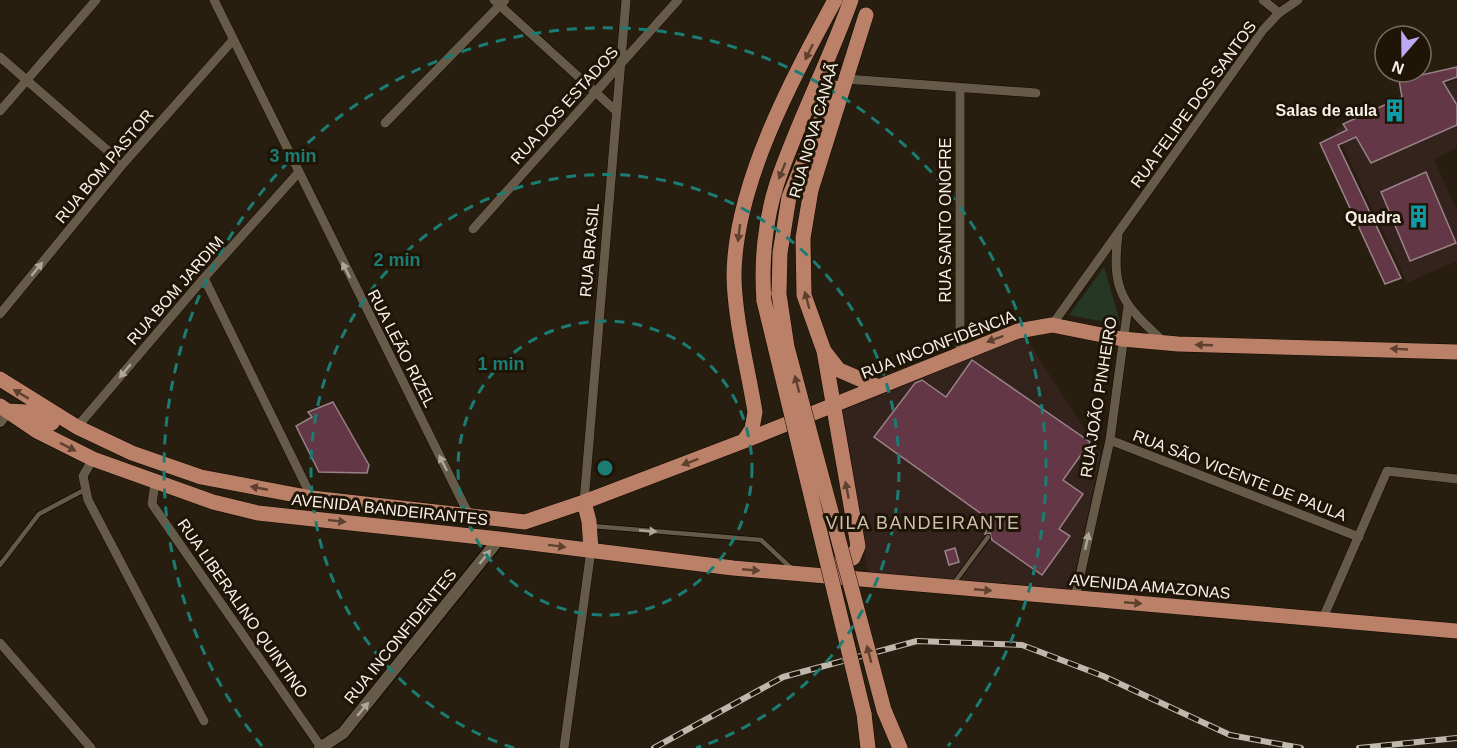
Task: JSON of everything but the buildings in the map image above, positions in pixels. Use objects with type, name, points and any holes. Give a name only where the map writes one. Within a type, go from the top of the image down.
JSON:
[{"type":"main road","points":[[851,0],[837,40],[777,184],[766,243],[764,302],[864,714],[868,748]]},
{"type":"main road","points":[[872,0],[789,197],[780,254],[779,294],[787,347],[884,710],[900,748]]},
{"type":"main road","points":[[744,441],[752,429],[755,412],[734,275],[741,212],[752,178],[782,106],[829,3]]},
{"type":"main road","name":"RUA NOVA CANAÃ","points":[[801,574],[853,558],[858,546],[831,404],[824,351],[804,295],[803,238],[812,190],[866,15]]},
{"type":"main road","name":"RUA INCONFIDÊNCIA","points":[[525,522],[744,441],[831,404],[1018,331],[1052,325],[1122,339],[1165,343],[1457,352]]},
{"type":"main road","points":[[824,351],[839,370],[876,386]]},
{"type":"main road","name":"AVENIDA BANDEIRANTES","points":[[0,380],[77,427],[132,453],[201,477],[312,498],[525,522]]},
{"type":"main road","points":[[2,412],[17,410],[36,415],[102,448],[119,453],[132,453]]},
{"type":"main road","name":"AVENIDA BANDEIRANTES","points":[[2,412],[93,459],[213,502],[258,513],[499,538],[840,578]]},
{"type":"main road","points":[[584,502],[590,526],[591,550]]},
{"type":"main road","name":"AVENIDA AMAZONAS","points":[[840,578],[1457,631]]},
{"type":"street","points":[[0,111],[96,0]]},
{"type":"street","name":"RUA LEÃO RIZEL","points":[[214,0],[469,515]]},
{"type":"street","name":"RUA BRASIL","points":[[584,502],[626,0]]},
{"type":"street","name":"RUA DOS ESTADOS","points":[[473,230],[678,0]]},
{"type":"street","points":[[1263,0],[1279,13]]},
{"type":"street","name":"RUA FELIPE DOS SANTOS","points":[[1052,325],[1263,30],[1279,13],[1298,0]]},
{"type":"street","points":[[385,123],[499,2],[615,110]]},
{"type":"street","name":"RUA BOM PASTOR","points":[[0,314],[123,164],[233,40]]},
{"type":"street","points":[[0,57],[123,164]]},
{"type":"street","points":[[846,79],[1036,93]]},
{"type":"street","name":"RUA SANTO ONOFRE","points":[[960,88],[960,353]]},
{"type":"street","name":"RUA BOM JARDIM","points":[[77,427],[204,278],[298,173]]},
{"type":"street","name":"RUA FELIPE DOS SANTOS","points":[[1119,233],[1114,267],[1119,289],[1128,306],[1165,343]]},
{"type":"street","points":[[204,278],[312,498]]},
{"type":"street","name":"RUA JOÃO PINHEIRO","points":[[1075,598],[1110,440],[1128,306]]},
{"type":"street","name":"RUA SÃO VICENTE DE PAULA","points":[[1110,440],[1359,537]]},
{"type":"street","points":[[93,459],[83,476],[88,500],[204,721]]},
{"type":"street","points":[[1323,618],[1387,471],[1457,479]]},
{"type":"street","name":"RUA LIBERALINO QUINTINO","points":[[155,483],[152,504],[320,748]]},
{"type":"street","name":"RUA INCONFIDENTES","points":[[320,748],[343,733],[499,538]]},
{"type":"street","points":[[564,748],[591,550]]},
{"type":"street","points":[[0,644],[91,748]]},
{"type":"lane","points":[[0,565],[39,514],[86,489]]},
{"type":"lane","points":[[590,526],[761,540],[801,574]]},
{"type":"lane","points":[[951,588],[988,537]]},
{"type":"shaded area","points":[[1457,80],[1457,147],[1434,160],[1457,211],[1457,261],[1407,283],[1335,129]]},
{"type":"shaded area","points":[[1025,337],[1101,454],[1071,592],[868,573],[838,405]]},
{"type":"green space","points":[[1104,267],[1121,325],[1069,315]]},
{"type":"railway","points":[[654,748],[783,677],[917,641],[1022,645],[1103,676],[1230,735],[1301,748]]},
{"type":"railway","points":[[1359,748],[1457,738]]},
{"type":"place","name":"Salas de aula","points":[[1395,110]]},
{"type":"place","name":"Quadra","points":[[1419,217]]},
{"type":"district","name":"VILA BANDEIRANTE","points":[[923,523]]}]
